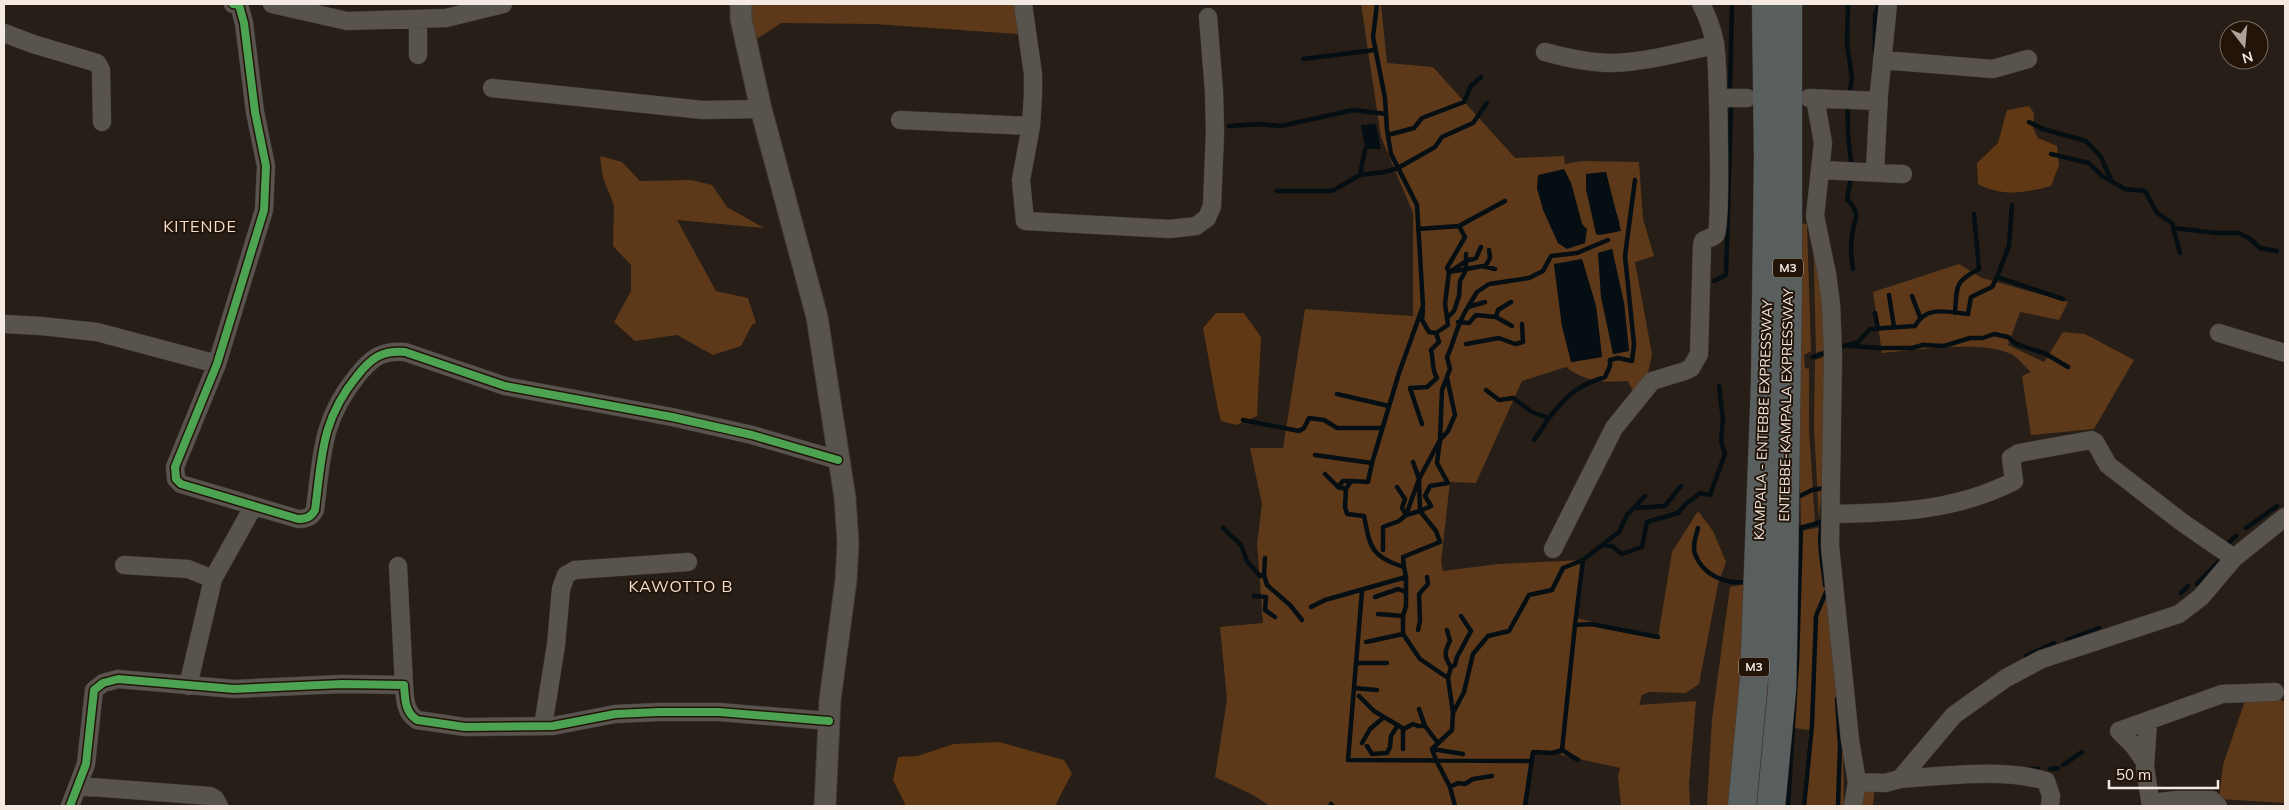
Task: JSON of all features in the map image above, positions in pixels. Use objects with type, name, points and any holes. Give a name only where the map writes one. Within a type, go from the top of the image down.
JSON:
[{"type":"highway","name":"KAMPALA - ENTEBBE EXPRESSWAY","points":[[1742,806],[1754,679],[1765,392],[1768,158],[1766,4]]},
{"type":"highway","name":"ENTEBBE-KAMPALA EXPRESSWAY","points":[[1771,806],[1782,690],[1783,647],[1788,271],[1788,4]]},
{"type":"street","points":[[240,4],[255,112],[266,166],[264,210],[256,242],[217,364],[175,467],[176,480],[181,484],[298,520],[312,516],[315,510],[323,444],[333,412],[344,391],[365,365],[375,356],[394,351],[405,352],[505,386],[672,417],[752,435],[838,460]]},
{"type":"street","points":[[272,4],[347,21],[446,18],[503,4]]},
{"type":"street","points":[[741,4],[741,19],[761,109],[817,317],[845,498],[848,543],[846,580],[829,721],[825,806]]},
{"type":"street","points":[[1023,4],[1033,74],[1030,126],[1021,180],[1025,221],[1170,230],[1196,226],[1207,218],[1212,206],[1214,90],[1208,17]]},
{"type":"street","points":[[1553,549],[1614,428],[1652,381],[1691,368],[1699,354],[1702,246],[1703,241],[1714,237],[1718,228],[1718,98],[1715,45],[1711,25],[1702,4]]},
{"type":"street","points":[[1875,171],[1878,101],[1888,4]]},
{"type":"street","points":[[418,20],[418,55]]},
{"type":"street","points":[[4,33],[33,44],[97,63],[101,70],[102,122]]},
{"type":"street","points":[[1544,52],[1567,58],[1613,63],[1715,45]]},
{"type":"street","points":[[1882,60],[1993,69],[2028,59]]},
{"type":"street","points":[[492,88],[703,110],[761,109]]},
{"type":"street","points":[[1718,98],[1747,98]]},
{"type":"street","points":[[1853,806],[1857,782],[1830,546],[1833,354],[1831,304],[1815,216],[1823,143],[1812,98],[1878,101]]},
{"type":"street","points":[[900,120],[1030,126]]},
{"type":"street","points":[[1821,170],[1875,171],[1904,174]]},
{"type":"street","points":[[4,324],[97,332],[217,364]]},
{"type":"street","points":[[2219,332],[2285,353]]},
{"type":"street","points":[[1831,514],[1916,511],[1970,500],[2014,481],[2011,458],[2019,454],[2091,440],[2095,442],[2108,465],[2183,523],[2234,558]]},
{"type":"street","points":[[188,686],[213,579],[252,507]]},
{"type":"street","points":[[1900,779],[1924,748],[1954,715],[2006,678],[2042,659],[2179,614],[2201,597],[2234,558],[2285,518]]},
{"type":"street","points":[[543,726],[556,645],[561,589],[566,575],[575,570],[688,562]]},
{"type":"street","points":[[124,565],[188,570],[213,579]]},
{"type":"street","points":[[398,566],[404,685],[407,709],[411,716],[417,720],[465,727],[543,726],[615,714],[719,712],[829,721]]},
{"type":"street","points":[[70,806],[86,764],[92,702],[97,686],[118,679],[234,690],[342,684],[404,685]]},
{"type":"street","points":[[2145,762],[2134,746],[2119,731],[2222,694],[2275,692]]},
{"type":"street","points":[[2148,721],[2145,762],[2151,805],[2177,800],[2212,800],[2218,806]]},
{"type":"street","points":[[1857,782],[1885,783],[1900,779],[1973,774],[2033,777],[2046,781],[2051,796],[2050,806]]},
{"type":"street","points":[[78,786],[210,796],[215,799],[219,806]]},
{"type":"shaded area","points":[[743,4],[1014,4],[1018,34],[874,24],[781,23],[748,45]]},
{"type":"shaded area","points":[[1361,4],[1381,4],[1387,63],[1433,67],[1515,158],[1564,156],[1565,164],[1582,161],[1639,162],[1643,219],[1654,256],[1635,262],[1652,354],[1641,408],[1628,381],[1611,382],[1588,379],[1566,367],[1522,381],[1476,483],[1450,482],[1441,562],[1443,571],[1498,564],[1583,560],[1576,618],[1658,637],[1672,552],[1698,511],[1713,531],[1726,562],[1718,584],[1699,684],[1686,693],[1649,692],[1642,695],[1639,705],[1696,701],[1689,784],[1690,806],[1621,806],[1618,776],[1620,768],[1561,755],[1561,751],[1552,753],[1533,752],[1525,806],[1270,806],[1253,795],[1215,777],[1227,699],[1220,627],[1263,623],[1257,544],[1262,504],[1250,448],[1283,448],[1305,309],[1413,316],[1413,213],[1381,137]],"holes":[[[1606,172],[1610,196],[1620,223],[1592,209],[1586,189],[1586,174]],[[1538,179],[1571,183],[1582,224],[1558,243],[1537,188]],[[1612,249],[1624,303],[1629,351],[1614,354],[1598,253]],[[1582,259],[1596,306],[1602,357],[1572,362],[1562,326],[1554,265]]]},
{"type":"shaded area","points":[[2029,106],[2034,113],[2033,128],[2038,138],[2057,146],[2059,165],[2051,186],[2032,190],[2005,192],[1996,191],[1978,184],[1977,163],[1998,143],[2007,110]]},
{"type":"shaded area","points":[[1376,124],[1381,149],[1365,149],[1361,125]]},
{"type":"shaded area","points":[[600,156],[622,162],[640,181],[691,180],[712,185],[727,207],[764,228],[677,220],[716,291],[748,298],[756,323],[752,325],[741,346],[713,355],[677,335],[635,341],[614,322],[631,291],[631,265],[613,246],[614,205],[603,178]]},
{"type":"shaded area","points":[[1564,169],[1571,183],[1582,224],[1587,229],[1585,243],[1567,249],[1558,243],[1543,210],[1537,188],[1538,175]]},
{"type":"shaded area","points":[[1606,172],[1621,231],[1600,235],[1596,234],[1586,189],[1586,174]]},
{"type":"shaded area","points":[[1801,223],[1807,224],[1811,351],[1804,355],[1805,368],[1809,369],[1809,430],[1815,522],[1801,525],[1797,355]]},
{"type":"shaded area","points":[[1813,226],[1830,348],[1816,353]]},
{"type":"shaded area","points":[[1612,249],[1624,303],[1629,351],[1613,354],[1601,297],[1598,253]]},
{"type":"shaded area","points":[[1582,259],[1596,306],[1602,357],[1571,362],[1562,326],[1554,264]]},
{"type":"shaded area","points":[[1959,264],[1982,278],[2068,302],[2059,320],[2020,312],[2008,345],[2044,362],[2063,332],[2085,334],[2134,360],[2094,429],[2031,435],[2022,376],[2031,372],[2014,355],[1998,350],[1966,347],[1930,348],[1882,353],[1873,292]]},
{"type":"shaded area","points":[[1216,313],[1244,313],[1261,337],[1257,416],[1236,425],[1221,421],[1203,328]]},
{"type":"shaded area","points":[[1829,355],[1827,426],[1819,520],[1814,428],[1815,360]]},
{"type":"shaded area","points":[[1821,527],[1837,645],[1843,740],[1844,806],[1802,806],[1809,730],[1794,728],[1801,531]]},
{"type":"shaded area","points":[[1746,584],[1734,806],[1707,806],[1712,719],[1730,587]]},
{"type":"shaded area","points":[[2250,686],[2285,702],[2285,803],[2219,799],[2223,765]]},
{"type":"shaded area","points":[[999,742],[1064,760],[1072,773],[1055,806],[906,806],[893,780],[898,757],[917,756],[954,744]]},
{"type":"shaded area","points":[[1875,784],[1873,806],[1863,806],[1861,788]]},
{"type":"waterway","points":[[1372,463],[1399,373],[1423,306],[1417,205],[1391,154],[1385,98],[1373,37],[1377,4]]},
{"type":"waterway","points":[[1730,91],[1732,4]]},
{"type":"waterway","points":[[1848,4],[1847,43],[1852,79],[1849,96]]},
{"type":"waterway","points":[[1875,52],[1875,15],[1879,4]]},
{"type":"waterway","points":[[1303,59],[1375,50]]},
{"type":"waterway","points":[[1388,135],[1414,128],[1422,118],[1464,102],[1471,86],[1481,77]]},
{"type":"waterway","points":[[1360,175],[1398,168],[1435,147],[1442,137],[1473,123],[1487,103]]},
{"type":"waterway","points":[[1848,104],[1849,143],[1852,166],[1854,166]]},
{"type":"waterway","points":[[1714,281],[1726,275],[1731,109]]},
{"type":"waterway","points":[[1229,126],[1259,124],[1281,126],[1353,110],[1386,114]]},
{"type":"waterway","points":[[2029,122],[2043,129],[2086,141],[2101,157],[2111,180]]},
{"type":"waterway","points":[[1277,191],[1332,191],[1360,175],[1365,149]]},
{"type":"waterway","points":[[2051,154],[2089,163],[2102,176],[2125,189],[2145,191],[2157,213],[2172,223],[2180,253]]},
{"type":"waterway","points":[[1851,178],[1847,199],[1856,214],[1851,244],[1853,269]]},
{"type":"waterway","points":[[1549,418],[1573,392],[1605,377],[1610,366],[1610,360],[1618,358],[1632,361],[1634,344],[1625,256],[1635,180]]},
{"type":"waterway","points":[[1418,229],[1459,226],[1505,201]]},
{"type":"waterway","points":[[1841,347],[1858,342],[1870,329],[1915,326],[1920,319],[1931,312],[1945,311],[1968,314],[1971,297],[1992,287],[1997,277],[2009,246],[2012,205]]},
{"type":"waterway","points":[[1955,313],[1958,286],[1965,278],[1979,269],[1974,214]]},
{"type":"waterway","points":[[1422,424],[1410,388],[1427,387],[1437,378],[1431,350],[1439,342],[1436,333],[1448,325],[1445,304],[1449,272],[1447,268],[1465,237],[1459,226]]},
{"type":"waterway","points":[[2174,228],[2216,233],[2238,233],[2249,238],[2260,248],[2277,251]]},
{"type":"waterway","points":[[1468,307],[1477,292],[1489,284],[1529,278],[1543,271],[1551,256],[1577,253],[1608,240]]},
{"type":"waterway","points":[[1451,271],[1466,261],[1476,258],[1481,247]]},
{"type":"waterway","points":[[1485,267],[1490,258],[1489,250]]},
{"type":"waterway","points":[[1447,318],[1454,311],[1459,296],[1460,281],[1466,270],[1466,254]]},
{"type":"waterway","points":[[1449,272],[1483,266],[1495,269]]},
{"type":"waterway","points":[[1997,277],[2063,299]]},
{"type":"waterway","points":[[1889,295],[1894,327]]},
{"type":"waterway","points":[[1912,296],[1920,317]]},
{"type":"waterway","points":[[1406,515],[1419,479],[1440,440],[1442,390],[1450,369],[1447,357],[1468,307],[1485,302]]},
{"type":"waterway","points":[[1496,317],[1498,310],[1511,302]]},
{"type":"waterway","points":[[1423,310],[1422,320],[1429,332],[1436,333]]},
{"type":"waterway","points":[[1875,313],[1878,329]]},
{"type":"waterway","points":[[1458,322],[1469,323],[1476,315],[1496,317],[1512,326]]},
{"type":"waterway","points":[[1466,344],[1499,338],[1515,344],[1523,342],[1522,324]]},
{"type":"waterway","points":[[1850,346],[1881,348],[1912,348],[1923,345],[1944,346],[1970,338],[1983,338],[1994,334],[2008,337],[2016,344],[2046,354],[2068,367]]},
{"type":"waterway","points":[[1813,357],[1825,353]]},
{"type":"waterway","points":[[1406,515],[1431,506],[1425,496],[1430,486],[1448,483],[1437,463],[1440,440],[1448,431],[1455,415],[1447,378]]},
{"type":"waterway","points":[[1603,545],[1612,546],[1622,554],[1642,547],[1647,522],[1678,513],[1700,493],[1710,495],[1725,454],[1721,441],[1723,419],[1719,386]]},
{"type":"waterway","points":[[1486,390],[1499,400],[1513,398],[1532,412],[1549,418],[1534,440]]},
{"type":"waterway","points":[[1337,394],[1389,406]]},
{"type":"waterway","points":[[1243,420],[1299,431],[1304,428],[1309,418],[1324,420],[1337,428],[1382,428]]},
{"type":"waterway","points":[[1315,455],[1372,463],[1368,482],[1351,481]]},
{"type":"waterway","points":[[1404,567],[1403,557],[1440,542],[1436,531],[1420,511],[1419,479],[1413,462]]},
{"type":"waterway","points":[[1325,474],[1338,487],[1346,489],[1345,507],[1347,514],[1364,516],[1368,536],[1378,555],[1404,567],[1406,577]]},
{"type":"waterway","points":[[1338,487],[1343,481],[1351,481],[1346,489]]},
{"type":"waterway","points":[[1634,508],[1665,506],[1681,486]]},
{"type":"waterway","points":[[1383,550],[1383,527],[1399,521],[1406,515],[1402,508],[1405,499],[1397,487]]},
{"type":"waterway","points":[[1800,496],[1812,490],[1824,488]]},
{"type":"waterway","points":[[1455,806],[1450,787],[1432,749],[1452,730],[1453,713],[1464,692],[1473,654],[1488,636],[1509,631],[1529,595],[1552,590],[1563,568],[1583,560],[1619,532],[1627,515],[1645,496]]},
{"type":"waterway","points":[[2246,528],[2277,506]]},
{"type":"waterway","points":[[1824,516],[1820,541],[1825,585]]},
{"type":"waterway","points":[[1788,806],[1797,661],[1801,528],[1821,522]]},
{"type":"waterway","points":[[1223,528],[1241,545],[1247,561],[1260,576],[1264,575]]},
{"type":"waterway","points":[[1698,528],[1694,551],[1704,568],[1709,573],[1723,580],[1746,582],[1746,585]]},
{"type":"waterway","points":[[2226,545],[2236,536]]},
{"type":"waterway","points":[[2197,584],[2224,556]]},
{"type":"waterway","points":[[1265,558],[1264,575],[1267,585],[1290,605],[1302,620]]},
{"type":"waterway","points":[[1575,625],[1583,560]]},
{"type":"waterway","points":[[1311,607],[1325,600],[1406,577],[1406,606],[1403,616],[1403,634],[1420,659],[1448,678],[1453,713]]},
{"type":"waterway","points":[[1418,630],[1420,621],[1419,594],[1428,584],[1427,577]]},
{"type":"waterway","points":[[2181,593],[2188,586]]},
{"type":"waterway","points":[[1375,597],[1398,589],[1406,592]]},
{"type":"waterway","points":[[1362,591],[1348,760],[1532,761]]},
{"type":"waterway","points":[[1804,806],[1812,725],[1816,616],[1826,592]]},
{"type":"waterway","points":[[1254,596],[1266,597],[1265,610],[1275,617]]},
{"type":"waterway","points":[[1378,614],[1403,616]]},
{"type":"waterway","points":[[1448,678],[1451,667],[1455,665],[1457,657],[1471,631],[1461,616]]},
{"type":"waterway","points":[[1525,806],[1533,752],[1552,753],[1562,750],[1575,625],[1591,624],[1658,637]]},
{"type":"waterway","points":[[2067,640],[2099,628]]},
{"type":"waterway","points":[[1447,630],[1450,641],[1446,654],[1451,667]]},
{"type":"waterway","points":[[1366,642],[1403,634]]},
{"type":"waterway","points":[[2026,656],[2054,643]]},
{"type":"waterway","points":[[1356,663],[1387,663]]},
{"type":"waterway","points":[[1354,688],[1377,690]]},
{"type":"waterway","points":[[1359,696],[1374,711],[1404,729],[1413,724],[1425,726],[1438,743]]},
{"type":"waterway","points":[[1837,699],[1840,745],[1838,806]]},
{"type":"waterway","points":[[1419,709],[1425,726]]},
{"type":"waterway","points":[[1362,743],[1370,729],[1384,717]]},
{"type":"waterway","points":[[1367,746],[1372,754],[1387,753],[1390,747],[1391,736],[1398,725]]},
{"type":"waterway","points":[[1403,728],[1403,749]]},
{"type":"waterway","points":[[1432,749],[1463,754]]},
{"type":"waterway","points":[[1562,750],[1578,760]]},
{"type":"waterway","points":[[2063,765],[2082,752]]},
{"type":"waterway","points":[[2050,769],[2058,768]]},
{"type":"waterway","points":[[2028,769],[2038,769]]},
{"type":"waterway","points":[[1450,787],[1458,783],[1465,784],[1473,779],[1492,776]]},
{"type":"cycle path","points":[[233,4],[239,5],[244,23],[255,112],[266,166],[264,210],[217,364],[175,467],[176,479],[181,484],[298,519],[308,517],[315,510],[325,439],[336,408],[345,392],[367,364],[378,356],[390,352],[405,352],[505,386],[672,417],[752,435],[838,460]]},
{"type":"cycle path","points":[[70,806],[86,764],[94,690],[103,683],[118,679],[234,689],[342,684],[404,685],[405,701],[410,713],[417,720],[465,727],[553,726],[615,714],[659,712],[719,712],[829,721]]},
{"type":"district","name":"KITENDE","points":[[200,226]]},
{"type":"district","name":"KAWOTTO B","points":[[681,586]]}]
